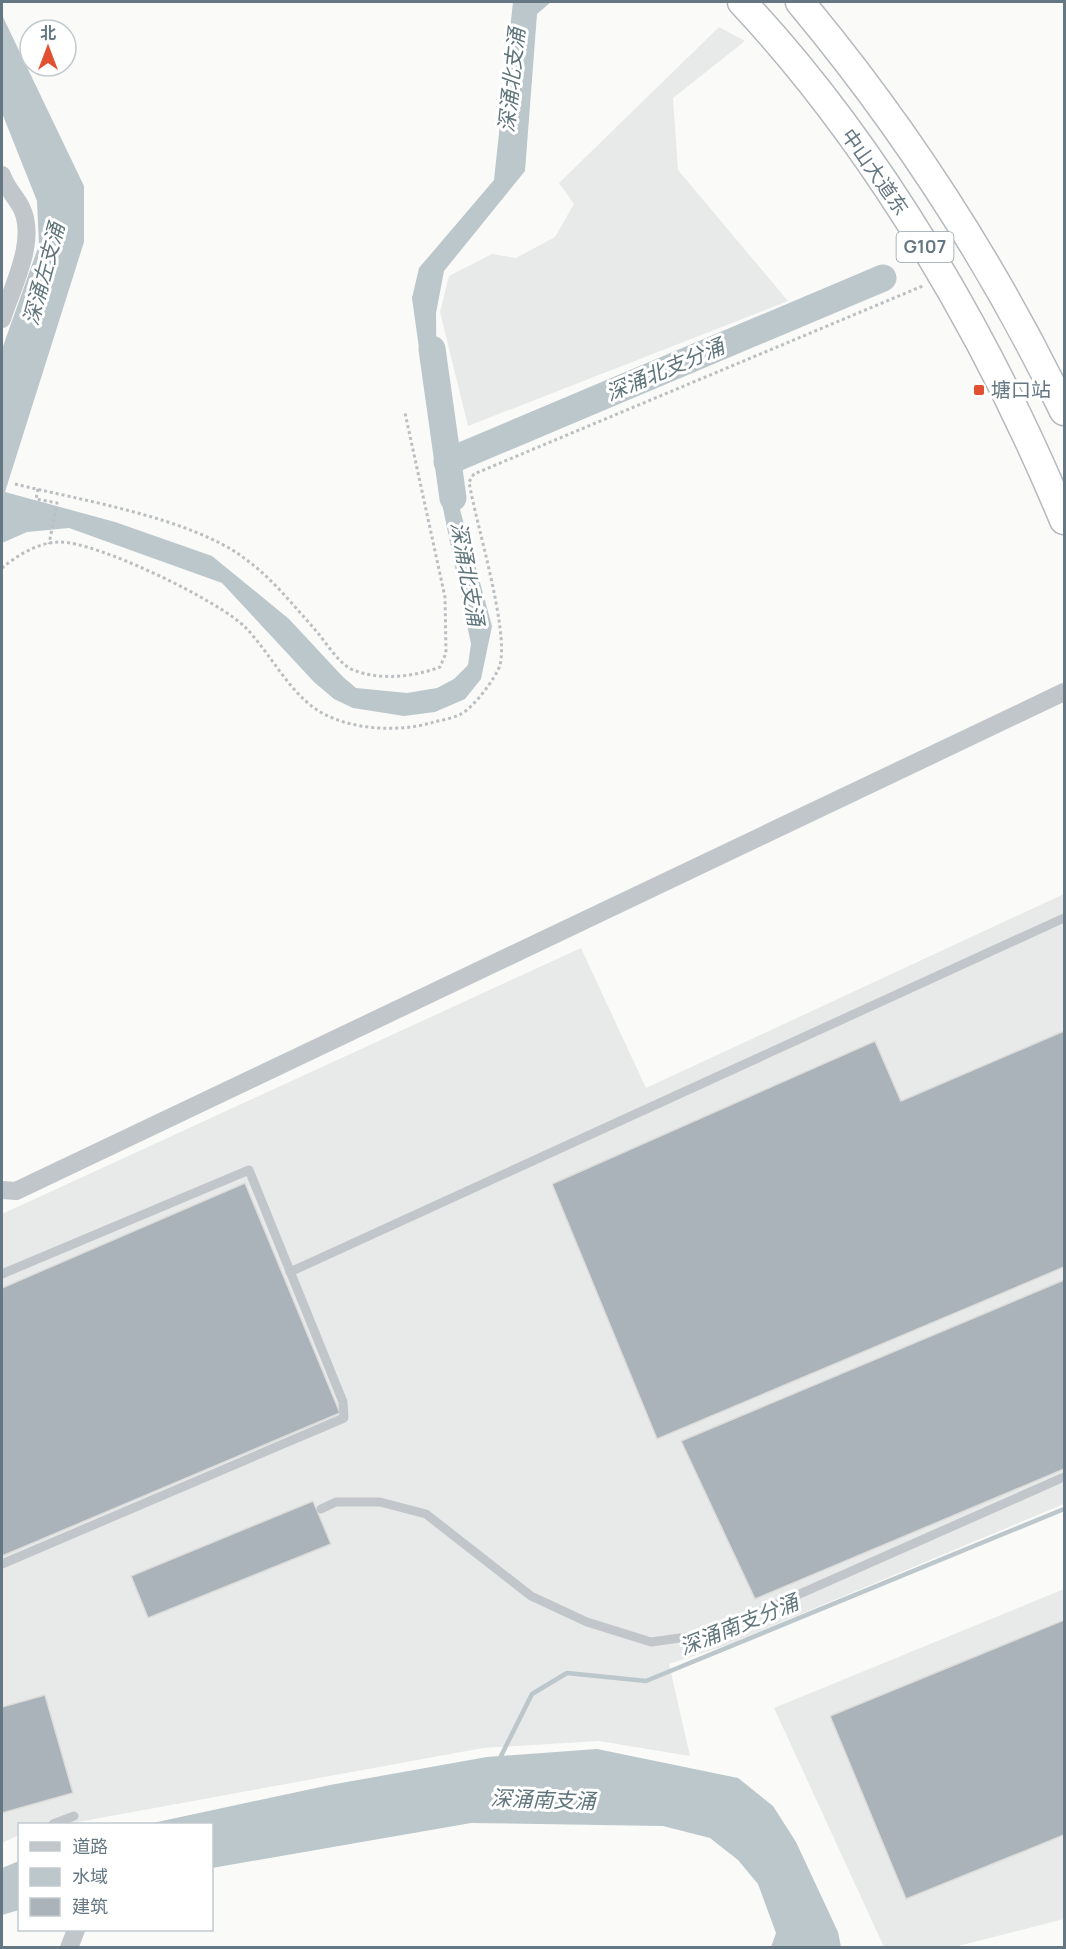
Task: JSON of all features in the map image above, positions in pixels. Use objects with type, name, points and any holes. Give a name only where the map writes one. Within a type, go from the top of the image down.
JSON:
[{"type":"highway","name":"中山大道东","points":[[742,2],[841,123],[897,203],[943,277],[1013,406],[1065,520]]},
{"type":"highway","name":"G107","points":[[800,2],[861,77],[956,213],[1008,300],[1065,411]]},
{"type":"street","points":[[2,175],[22,208],[27,235],[23,255],[2,319]]},
{"type":"street","points":[[2,1190],[16,1191],[1065,692]]},
{"type":"street","points":[[69,1947],[75,1931]]},
{"type":"lane","points":[[290,1272],[1065,918]]},
{"type":"lane","points":[[2,1274],[249,1170],[344,1402],[344,1418],[2,1564]]},
{"type":"lane","points":[[321,1509],[336,1502],[380,1502],[426,1514],[531,1596],[587,1622],[651,1642],[709,1634],[1065,1477]]},
{"type":"lane","points":[[56,1823],[74,1816]]},
{"type":"path","points":[[2,568],[13,559],[58,542],[116,557],[202,595],[245,626],[306,702],[325,714],[365,726],[398,729],[422,726],[463,714],[486,690],[500,665],[501,632],[469,482],[474,474],[943,277]]},
{"type":"path","points":[[15,484],[136,514],[215,542],[244,558],[297,609],[348,668],[361,672],[417,676],[440,667],[446,653],[445,597],[405,413]]},
{"type":"path","points":[[38,489],[36,498],[57,503],[49,544]]},
{"type":"shaded area","points":[[719,27],[745,41],[673,98],[678,170],[788,301],[468,426],[440,312],[449,276],[492,254],[516,258],[555,237],[574,204],[559,183]]},
{"type":"shaded area","points":[[1064,894],[1064,1504],[727,1645],[669,1664],[690,1756],[599,1741],[483,1748],[72,1823],[18,1823],[18,1835],[2,1843],[2,1214],[581,948],[646,1088]]},
{"type":"shaded area","points":[[1064,1589],[1064,1919],[954,1947],[884,1947],[774,1708]]},
{"type":"water","name":"深涌左支涌","points":[[513,2],[551,2],[537,14],[525,171],[444,271],[436,313],[437,426],[492,626],[481,679],[465,699],[435,712],[404,716],[353,708],[334,699],[314,682],[222,583],[69,528],[27,532],[2,543],[2,349],[39,245],[37,201],[2,113],[2,15],[18,48],[18,78],[32,78],[84,186],[84,242],[5,492],[115,522],[212,556],[289,619],[356,688],[407,693],[437,688],[454,679],[468,665],[471,644],[438,484],[412,298],[419,268],[494,180]]},
{"type":"water","name":"深涌南支涌","points":[[597,1749],[738,1778],[773,1806],[796,1842],[838,1932],[841,1947],[771,1947],[776,1933],[758,1884],[738,1860],[710,1838],[663,1826],[471,1823],[213,1868],[213,1823],[153,1823],[330,1785],[487,1757]]},
{"type":"water","points":[[18,1861],[18,1910],[2,1915],[2,1868]]},
{"type":"building","points":[[1064,1031],[1064,1267],[657,1439],[552,1184],[875,1041],[901,1101]]},
{"type":"building","points":[[245,1183],[340,1413],[2,1556],[2,1288]]},
{"type":"building","points":[[1064,1280],[1064,1469],[755,1599],[681,1441]]},
{"type":"building","points":[[313,1501],[331,1544],[148,1618],[131,1576]]},
{"type":"building","points":[[1064,1620],[1064,1835],[906,1899],[830,1716]]},
{"type":"building","points":[[45,1695],[73,1793],[2,1813],[2,1707]]},
{"type":"waterway","name":"深涌北支分涌","points":[[447,462],[883,278]]},
{"type":"waterway","name":"深涌北支涌","points":[[432,349],[453,498]]},
{"type":"waterway","name":"深涌南支分涌","points":[[498,1762],[532,1694],[567,1673],[646,1681],[1064,1509]]},
{"type":"place","name":"塘口站","points":[[979,390]]}]
